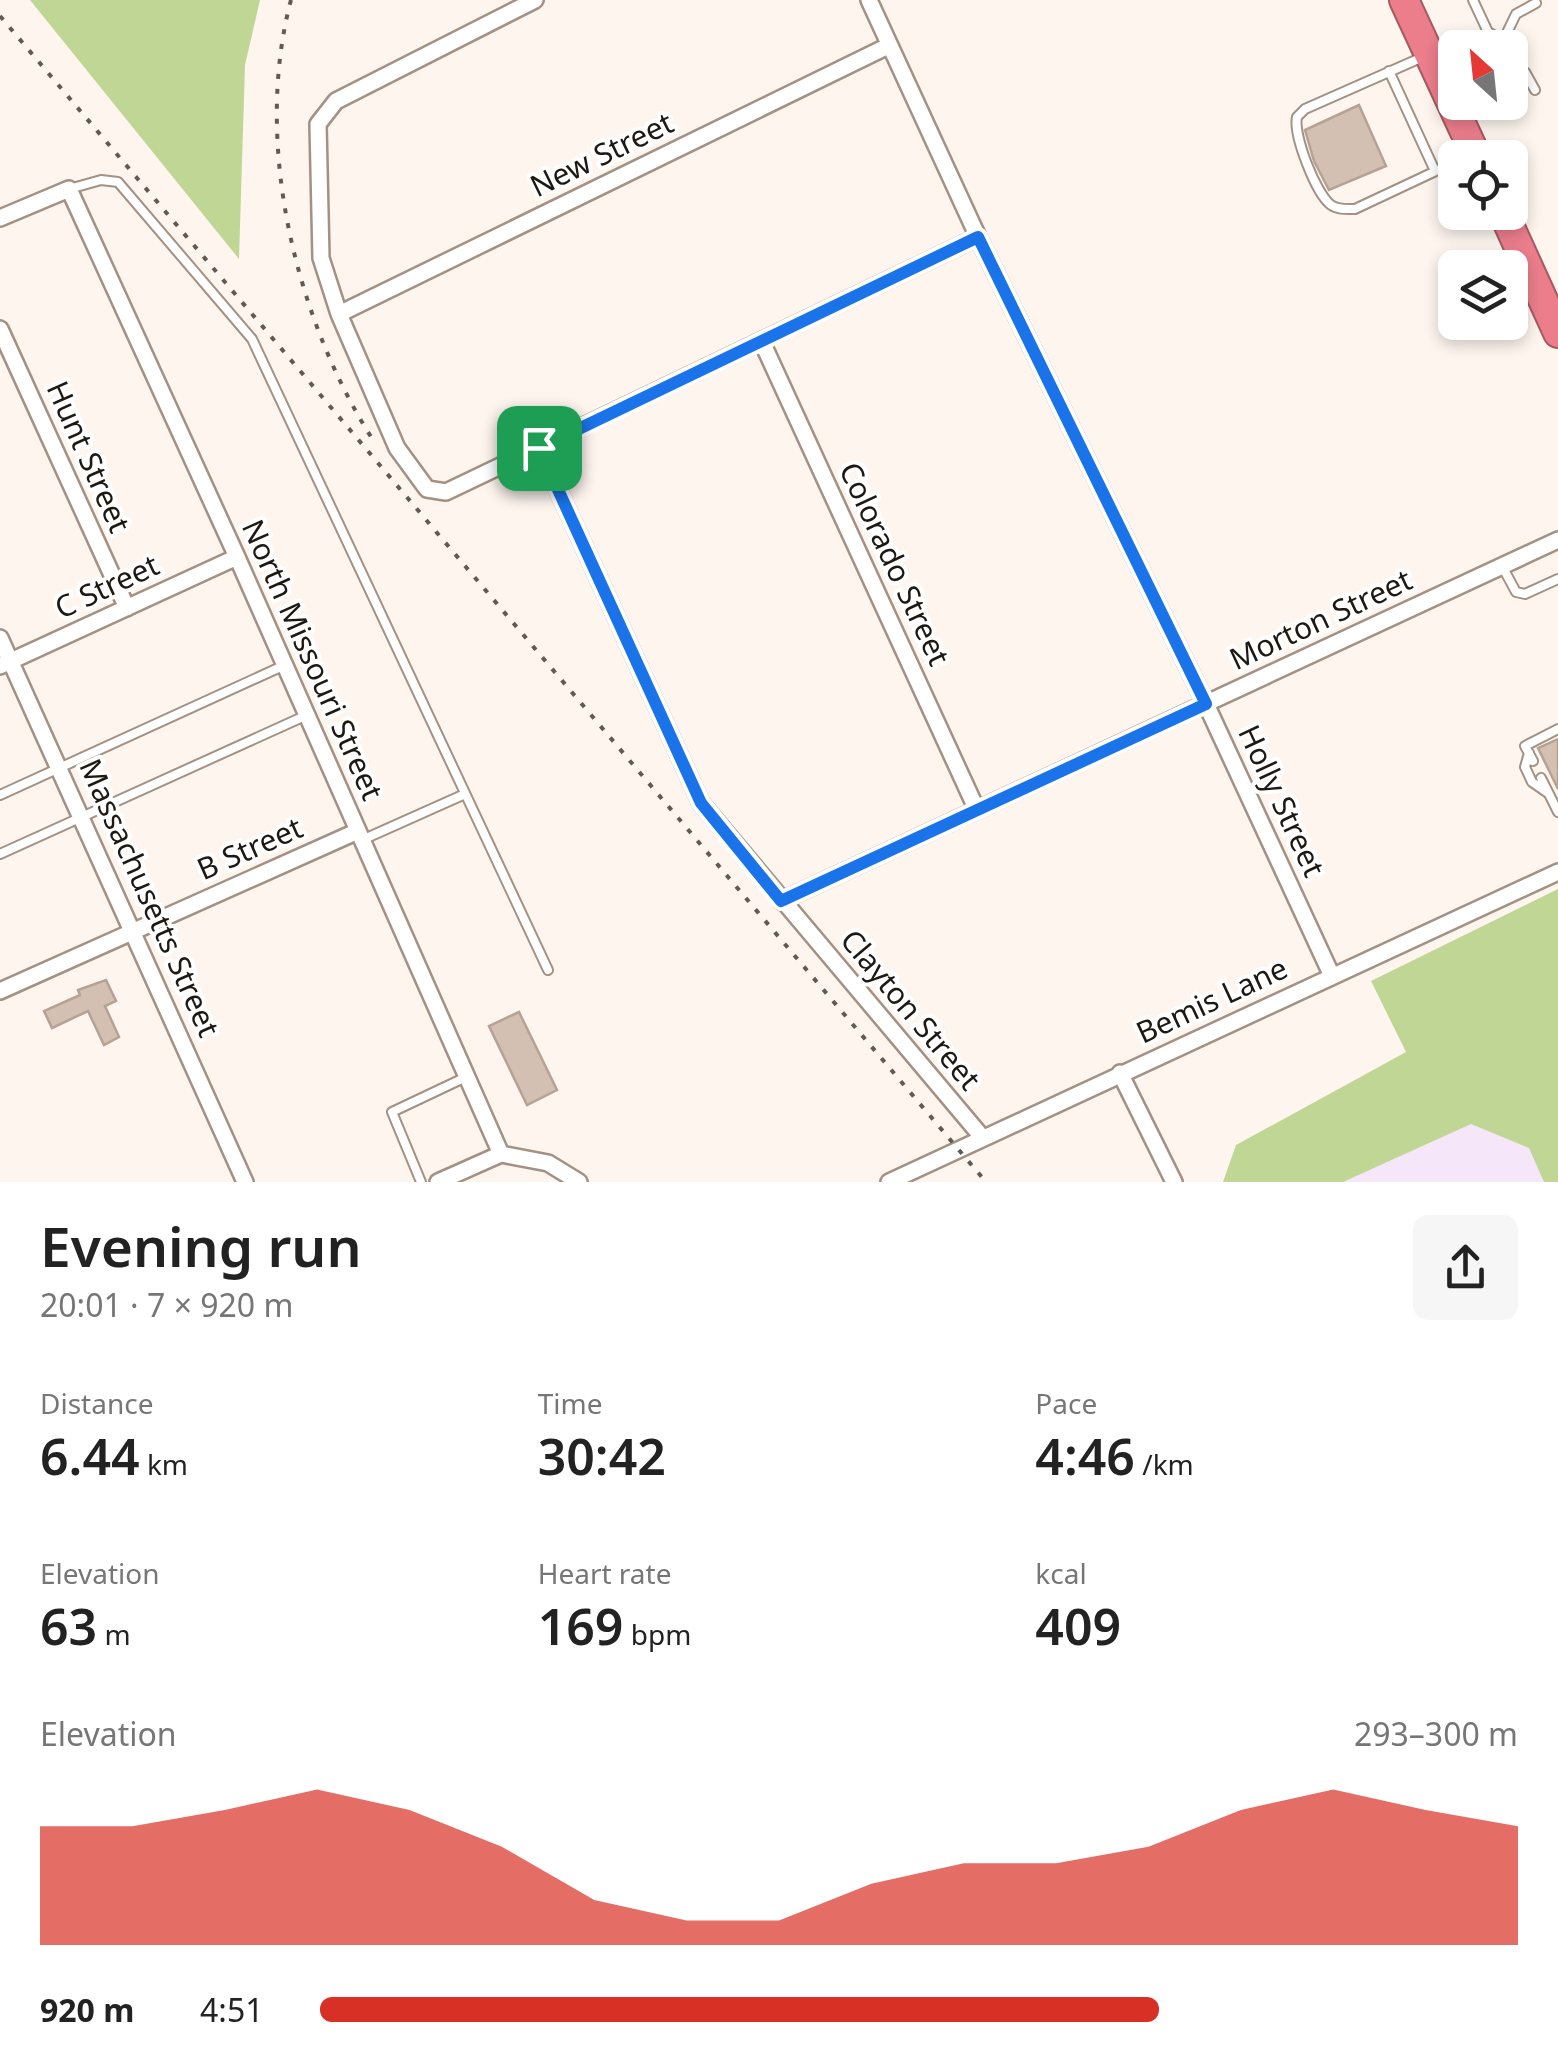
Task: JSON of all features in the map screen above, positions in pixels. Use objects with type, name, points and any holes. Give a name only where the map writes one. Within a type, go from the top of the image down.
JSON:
[{"type":"highway","points":[[1404,0],[1438,70]]},
{"type":"highway","points":[[1512,230],[1550,297],[1558,333]]},
{"type":"street","points":[[535,0],[336,101],[318,124],[321,258],[339,314],[397,448],[427,489],[446,492],[978,237]]},
{"type":"street","name":"Holly Street","points":[[869,0],[978,237],[1206,704],[1332,976]]},
{"type":"street","name":"New Street","points":[[339,314],[888,46]]},
{"type":"street","points":[[0,218],[69,189]]},
{"type":"street","name":"North Missouri Street","points":[[69,189],[238,557],[500,1154]]},
{"type":"street","name":"Hunt Street","points":[[0,330],[127,608]]},
{"type":"street","name":"Colorado Street","points":[[762,342],[976,808]]},
{"type":"street","name":"Clayton Street","points":[[539,448],[701,803],[982,1137]]},
{"type":"street","name":"Morton Street","points":[[781,901],[1558,540]]},
{"type":"street","name":"C Street","points":[[5,664],[238,557]]},
{"type":"street","name":"Massachusetts Street","points":[[0,638],[5,664],[60,768],[245,1182]]},
{"type":"street","name":"B Street","points":[[0,991],[360,835]]},
{"type":"street","name":"Bemis Lane","points":[[890,1182],[1558,872]]},
{"type":"street","points":[[1120,1073],[1174,1182]]},
{"type":"street","points":[[438,1182],[500,1154],[548,1163],[579,1182]]},
{"type":"lane","points":[[1510,30],[1516,14],[1536,1],[1547,0]]},
{"type":"lane","points":[[1476,1],[1487,30]]},
{"type":"lane","points":[[1429,54],[1305,109],[1297,117],[1297,141],[1329,204],[1342,210],[1355,209],[1438,171]]},
{"type":"lane","points":[[1389,71],[1435,172]]},
{"type":"lane","points":[[1528,77],[1535,90]]},
{"type":"lane","points":[[69,189],[101,180],[118,182],[252,338],[548,970]]},
{"type":"lane","points":[[1502,566],[1516,592],[1525,594],[1558,578]]},
{"type":"lane","points":[[0,795],[285,666]]},
{"type":"lane","points":[[0,854],[307,715]]},
{"type":"lane","points":[[1548,793],[1532,782],[1525,767],[1531,757],[1526,746],[1558,729]]},
{"type":"lane","points":[[1541,778],[1558,812]]},
{"type":"lane","points":[[360,835],[465,794]]},
{"type":"lane","points":[[421,1182],[392,1112],[466,1077]]},
{"type":"shaded area","points":[[1521,1085],[1558,1182],[1311,1182]]},
{"type":"green space","points":[[30,0],[260,0],[245,65],[239,259]]},
{"type":"green space","points":[[1558,889],[1558,1182],[1544,1182],[1529,1148],[1471,1124],[1343,1182],[1223,1182],[1236,1145],[1406,1052],[1371,981]]},
{"type":"building","points":[[1359,105],[1386,166],[1329,190],[1314,161],[1305,130]]},
{"type":"building","points":[[1558,739],[1558,789],[1538,748]]},
{"type":"building","points":[[106,980],[116,1001],[105,1006],[119,1037],[104,1045],[88,1011],[52,1028],[44,1011],[80,995],[78,990]]},
{"type":"building","points":[[519,1012],[557,1090],[527,1105],[489,1026]]},
{"type":"railway","points":[[291,0],[280,55],[277,111],[288,228],[322,340],[373,440]]},
{"type":"railway","points":[[0,16],[986,1182]]},
{"type":"route","points":[[978,237],[1206,704],[781,901],[701,803],[539,448],[978,237]]}]
